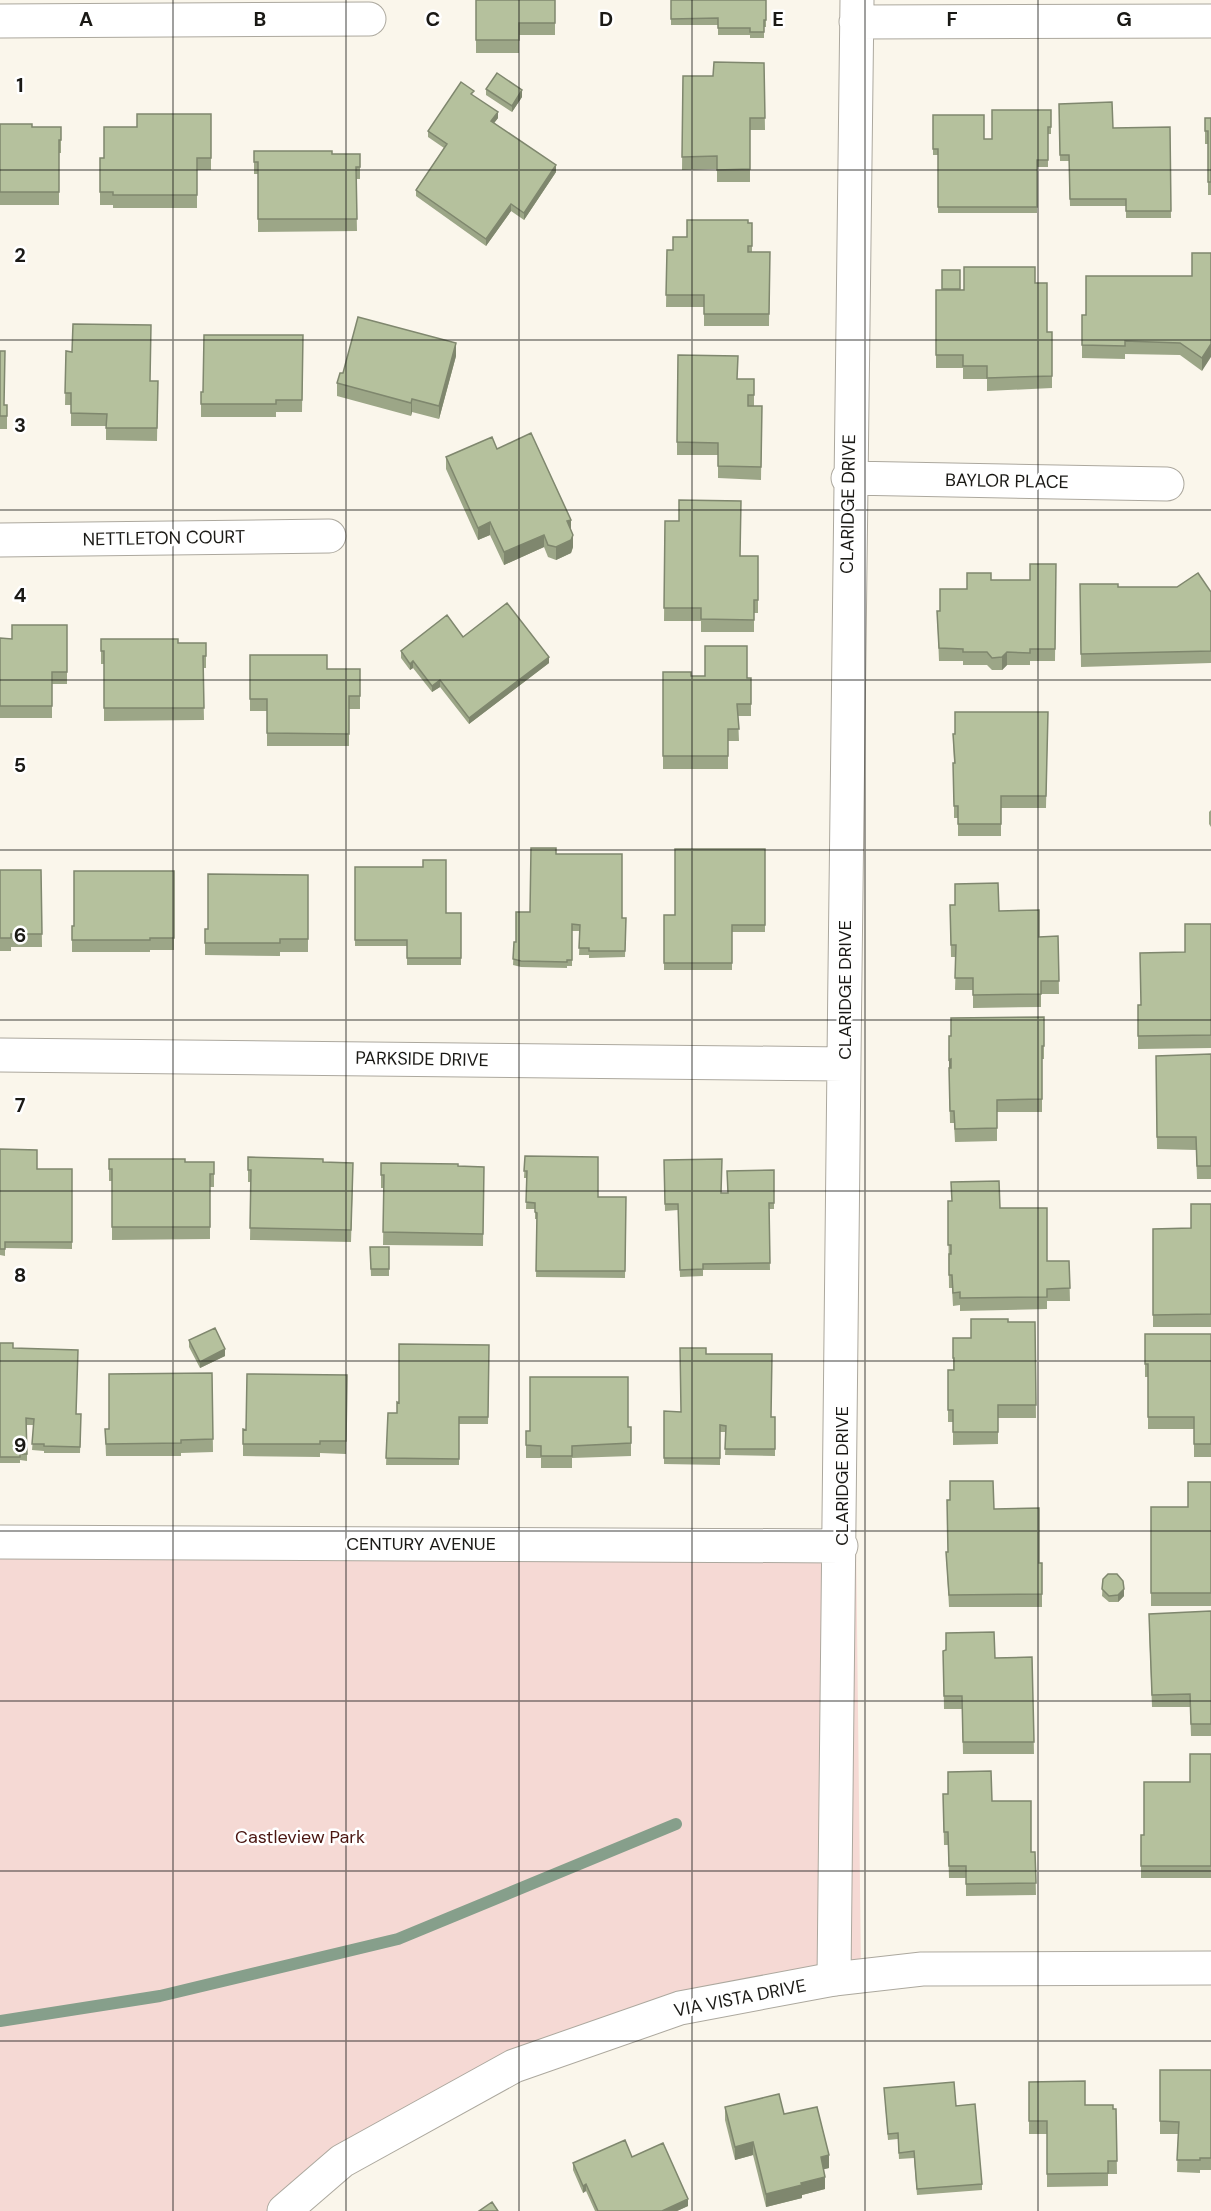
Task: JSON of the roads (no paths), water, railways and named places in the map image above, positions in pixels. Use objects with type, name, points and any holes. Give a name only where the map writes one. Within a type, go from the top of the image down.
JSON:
[{"type":"street","points":[[857,11],[1211,21]]},
{"type":"street","name":"CLARIDGE DRIVE","points":[[834,1979],[841,1546],[848,478],[857,11]]},
{"type":"street","points":[[0,21],[369,19]]},
{"type":"street","name":"BAYLOR PLACE","points":[[848,478],[1167,484]]},
{"type":"street","name":"NETTLETON COURT","points":[[0,540],[329,536]]},
{"type":"street","name":"PARKSIDE DRIVE","points":[[0,1055],[844,1064]]},
{"type":"street","name":"CENTURY AVENUE","points":[[0,1542],[841,1546]]},
{"type":"street","name":"VIA VISTA DRIVE","points":[[284,2211],[342,2161],[514,2066],[680,2008],[834,1979],[922,1969],[1211,1968]]},
{"type":"waterway","points":[[0,2021],[160,1996],[398,1939],[676,1824]]},
{"type":"park label","name":"Castleview Park","points":[[300,1837]]}]
